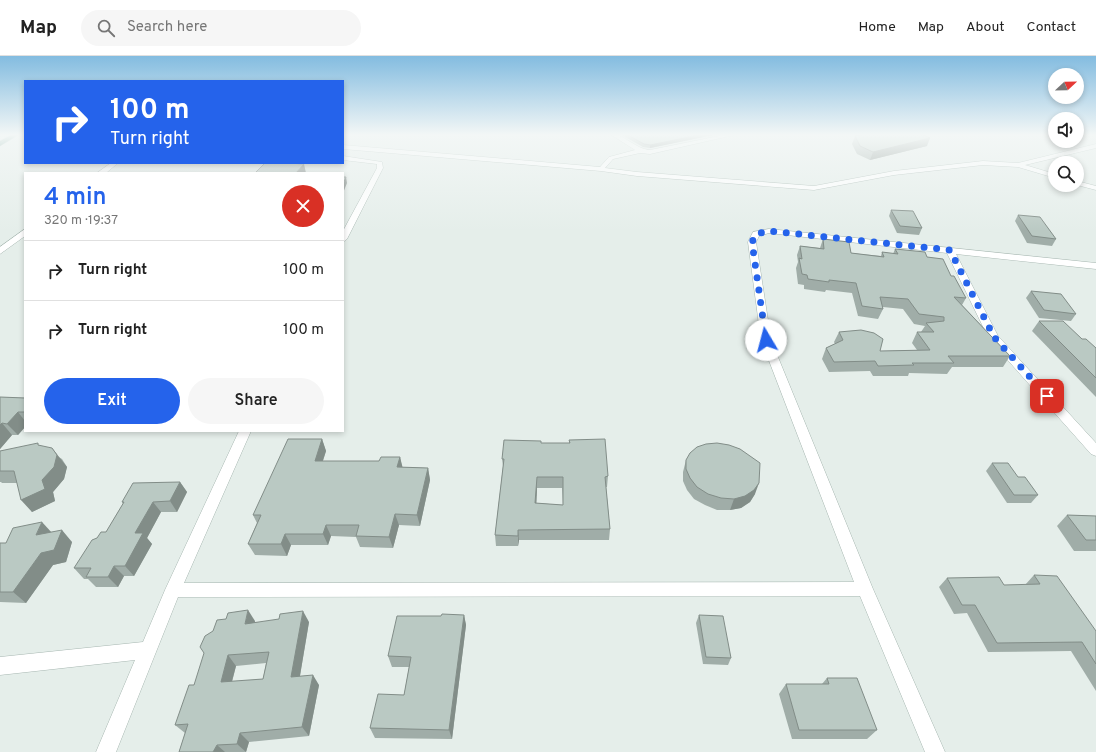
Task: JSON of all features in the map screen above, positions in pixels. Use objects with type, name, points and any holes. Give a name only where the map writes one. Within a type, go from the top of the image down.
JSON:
[{"type":"street","points":[[344,237],[380,166]]},
{"type":"street","points":[[935,752],[865,589],[766,340],[752,242],[756,234],[769,231],[1096,266]]},
{"type":"street","points":[[0,251],[24,233]]},
{"type":"street","points":[[950,250],[994,337],[1096,451]]},
{"type":"street","points":[[106,752],[147,650],[245,432]]},
{"type":"street","points":[[173,590],[865,589]]},
{"type":"street","points":[[0,666],[147,650]]},
{"type":"lane","points":[[571,166],[637,174],[814,188],[894,173],[951,166]]},
{"type":"lane","points":[[1023,166],[1048,174]]},
{"type":"lane","points":[[1084,185],[1096,188]]},
{"type":"building","points":[[262,166],[302,166],[297,172],[256,172]]},
{"type":"building","points":[[891,210],[913,211],[922,228],[900,226]]},
{"type":"building","points":[[1018,215],[1040,217],[1056,239],[1032,236]]},
{"type":"building","points":[[823,239],[849,242],[851,253],[884,257],[882,252],[898,254],[895,249],[925,252],[927,257],[943,259],[951,276],[954,276],[966,298],[954,297],[1010,356],[948,356],[954,363],[912,363],[914,365],[878,366],[875,361],[834,362],[826,348],[843,340],[839,332],[861,330],[874,333],[883,339],[880,351],[930,350],[917,332],[934,332],[926,323],[944,321],[944,317],[919,314],[908,299],[880,297],[883,309],[862,306],[856,283],[829,280],[829,282],[808,279],[807,275],[802,274],[799,258],[802,259],[800,246],[824,249]]},
{"type":"building","points":[[1031,291],[1061,294],[1076,314],[1044,310]]},
{"type":"building","points":[[1039,321],[1063,321],[1082,339],[1086,339],[1096,348],[1096,378]]},
{"type":"building","points":[[0,397],[24,398],[24,412],[18,412],[7,424],[2,423],[0,425]]},
{"type":"building","points":[[288,439],[322,439],[315,461],[379,461],[381,457],[400,457],[397,467],[428,468],[417,515],[395,514],[389,537],[356,536],[359,525],[326,525],[323,534],[285,534],[281,544],[248,544],[261,515],[253,515]]},
{"type":"building","points":[[605,439],[608,476],[605,477],[610,529],[518,530],[518,536],[495,535],[504,459],[502,459],[504,440],[541,441],[541,443],[570,443],[569,440]],"holes":[[[537,477],[563,477],[563,505],[535,503]]]},
{"type":"building","points":[[38,443],[38,445],[52,448],[57,455],[54,467],[42,480],[45,489],[21,500],[14,471],[0,471],[0,451]]},
{"type":"building","points":[[717,443],[740,449],[760,463],[759,483],[754,490],[745,496],[734,499],[721,498],[708,494],[697,487],[690,478],[686,469],[686,460],[690,453],[697,447]]},
{"type":"building","points":[[992,463],[1008,463],[1018,477],[1025,477],[1038,495],[1014,495]]},
{"type":"building","points":[[180,482],[170,501],[153,502],[135,533],[143,533],[125,566],[114,566],[108,577],[86,577],[91,568],[74,568],[92,540],[97,538],[101,532],[106,532],[124,502],[122,502],[133,483]]},
{"type":"building","points":[[1067,515],[1096,516],[1096,540],[1086,540]]},
{"type":"building","points":[[42,522],[36,535],[62,530],[54,550],[41,553],[13,592],[0,592],[0,543],[6,543],[13,528]]},
{"type":"building","points":[[1034,575],[1057,576],[1096,631],[1096,664],[1082,642],[997,643],[975,605],[962,605],[947,578],[999,577],[1004,585],[1040,584]]},
{"type":"building","points":[[248,610],[245,624],[279,619],[280,614],[303,611],[291,677],[313,675],[302,727],[240,733],[237,744],[217,745],[213,752],[179,752],[188,724],[175,725],[189,685],[194,685],[204,653],[200,647],[205,636],[213,631],[217,620],[226,619],[228,613]],"holes":[[[269,652],[263,679],[221,682],[228,655]]]},
{"type":"building","points":[[442,614],[464,615],[449,730],[370,728],[378,694],[404,695],[411,657],[388,656],[397,616],[441,616]]},
{"type":"building","points":[[699,615],[723,616],[731,658],[706,657]]},
{"type":"building","points":[[827,678],[857,678],[877,730],[799,730],[786,684],[829,684]]},
{"type":"route","points":[[766,340],[752,242],[756,234],[769,231],[950,250],[994,337],[1047,396]]}]
